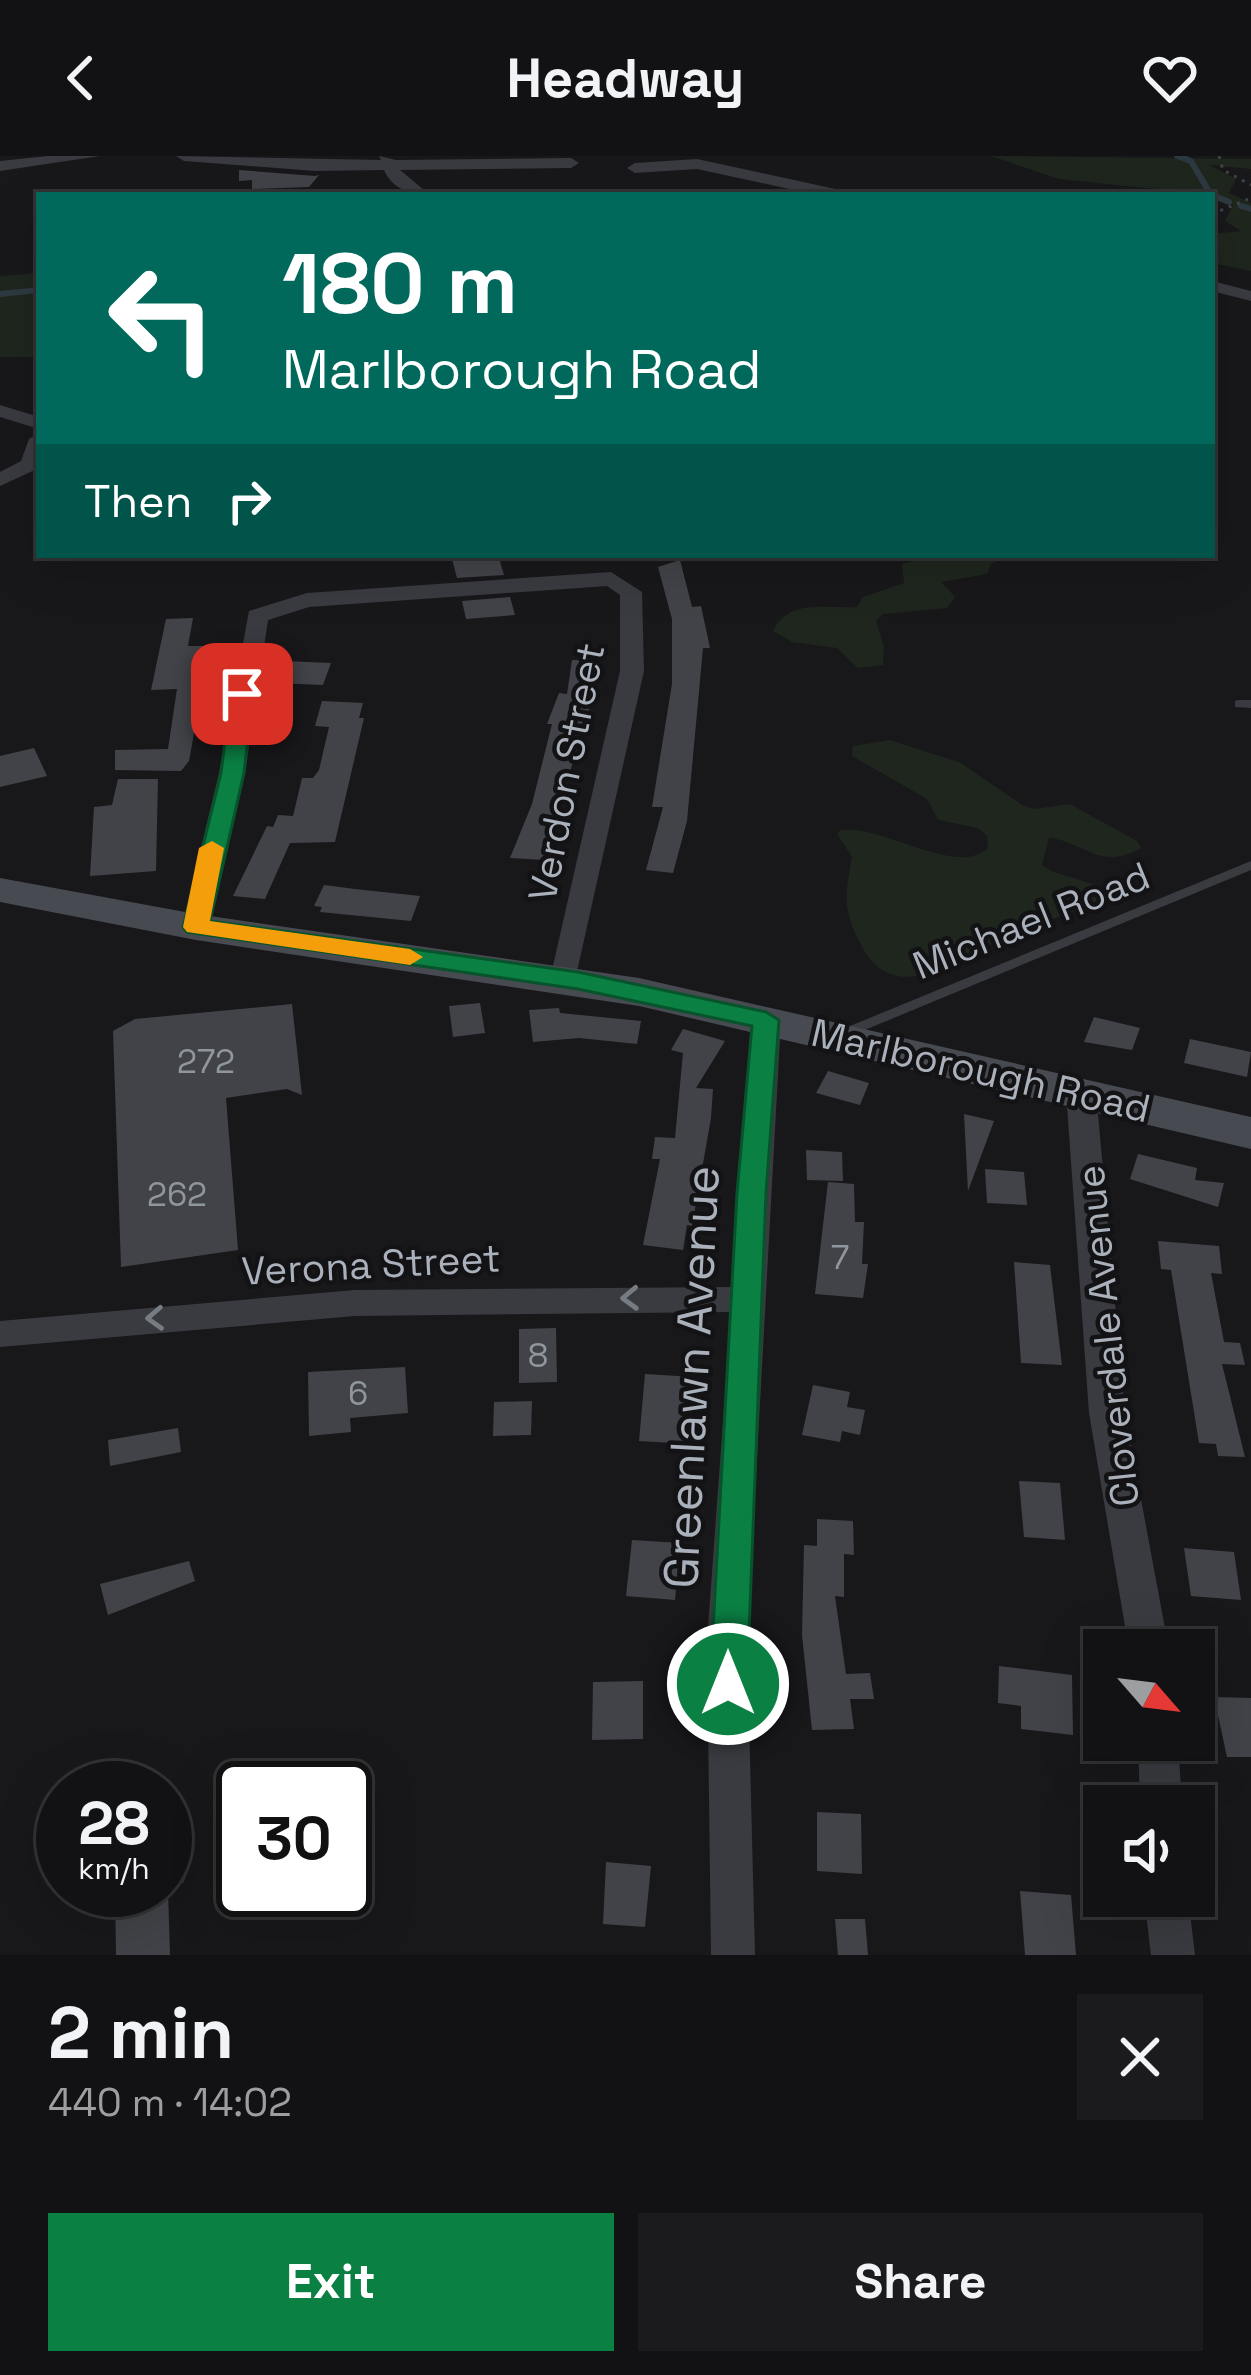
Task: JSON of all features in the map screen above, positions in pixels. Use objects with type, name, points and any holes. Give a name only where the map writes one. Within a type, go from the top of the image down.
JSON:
[{"type":"street","points":[[0,166],[92,156]]},
{"type":"street","points":[[184,156],[275,165],[386,160],[571,163]]},
{"type":"street","points":[[386,160],[419,192]]},
{"type":"street","points":[[634,168],[676,161],[827,192]]},
{"type":"street","points":[[777,192],[793,184]]},
{"type":"street","points":[[1215,287],[1251,296]]},
{"type":"street","points":[[0,411],[36,422]]},
{"type":"street","points":[[0,480],[30,465],[36,448]]},
{"type":"street","name":"Verdon Street","points":[[196,927],[232,773],[253,627],[265,611],[307,600],[591,579],[623,584],[631,592],[636,651],[564,979]]},
{"type":"street","name":"Marlborough Road","points":[[0,890],[196,927],[564,979],[766,1020],[1251,1133]]},
{"type":"street","name":"Greenlawn Avenue","points":[[733,1955],[727,1641],[766,1020]]},
{"type":"street","name":"Cloverdale Avenue","points":[[1081,1092],[1107,1413],[1145,1629]]},
{"type":"street","name":"Verona Street","points":[[0,1334],[355,1303],[747,1299]]},
{"type":"street","points":[[1168,1917],[1173,1955]]},
{"type":"lane","name":"Michael Road","points":[[836,1036],[1251,865]]},
{"type":"path","points":[[1219,156],[1222,170],[1251,185]]},
{"type":"path","points":[[1215,213],[1251,198]]},
{"type":"shaded area","points":[[991,156],[1251,159],[1251,169],[1210,165],[1236,179],[1229,193],[1251,203],[1251,271],[1215,264],[1215,234],[1241,231],[1225,221],[1233,205],[1215,201],[1215,192],[1059,179]]},
{"type":"shaded area","points":[[36,273],[36,357],[0,357],[0,276]]},
{"type":"shaded area","points":[[925,558],[1003,558],[991,564],[987,574],[941,582],[955,597],[947,608],[883,614],[876,621],[884,647],[883,665],[858,668],[837,648],[792,642],[773,631],[798,609],[857,607],[863,597],[904,583],[902,564]]},
{"type":"shaded area","points":[[890,740],[961,763],[1022,805],[1034,809],[1070,804],[1137,841],[1141,848],[1114,857],[1049,838],[1042,865],[1119,892],[928,974],[891,974],[875,964],[861,945],[848,912],[852,857],[837,834],[858,830],[958,857],[974,856],[988,848],[987,836],[978,828],[938,820],[927,799],[852,756],[853,746]]},
{"type":"building","points":[[239,170],[319,175],[309,187],[252,189],[252,180],[239,181]]},
{"type":"building","points":[[452,558],[499,558],[504,575],[457,578]]},
{"type":"building","points":[[680,560],[692,607],[701,606],[710,648],[703,648],[687,821],[673,873],[646,870],[663,807],[652,807],[672,684],[672,619],[658,567]]},
{"type":"building","points":[[510,597],[515,615],[466,619],[462,601]]},
{"type":"building","points":[[193,618],[188,646],[210,646],[189,761],[181,771],[115,770],[115,750],[168,749],[177,689],[151,690],[166,619]]},
{"type":"building","points":[[572,660],[599,661],[596,686],[570,772],[565,772],[545,860],[510,858],[532,804],[552,724],[547,724],[559,693],[567,694]]},
{"type":"building","points":[[284,661],[331,663],[323,685],[275,683]]},
{"type":"building","points":[[322,701],[363,703],[359,718],[364,718],[335,842],[290,843],[265,899],[233,896],[267,826],[273,827],[278,815],[293,816],[302,778],[313,778],[319,770],[329,727],[315,726]]},
{"type":"building","points":[[34,748],[47,776],[0,787],[0,756]]},
{"type":"building","points":[[118,779],[158,779],[156,871],[90,876],[94,807],[112,805]]},
{"type":"building","points":[[324,885],[420,896],[411,921],[320,912],[322,907],[314,906]]},
{"type":"building","points":[[480,1003],[485,1033],[453,1037],[449,1006]]},
{"type":"building","points":[[292,1004],[302,1095],[287,1089],[226,1098],[238,1250],[121,1267],[113,1031],[135,1019]]},
{"type":"building","points":[[559,1008],[560,1013],[641,1021],[637,1044],[579,1038],[533,1042],[529,1010]]},
{"type":"building","points":[[1094,1017],[1140,1028],[1132,1050],[1084,1042]]},
{"type":"building","points":[[683,1029],[725,1041],[696,1088],[713,1089],[711,1118],[692,1226],[687,1225],[683,1250],[643,1245],[660,1159],[652,1159],[655,1137],[675,1138],[683,1053],[671,1050]]},
{"type":"building","points":[[1190,1039],[1251,1052],[1247,1077],[1184,1063]]},
{"type":"building","points":[[828,1071],[869,1083],[860,1105],[816,1093]]},
{"type":"building","points":[[964,1114],[994,1121],[968,1191]]},
{"type":"building","points":[[806,1150],[842,1152],[843,1181],[807,1180]]},
{"type":"building","points":[[1138,1154],[1197,1168],[1195,1180],[1224,1183],[1218,1207],[1130,1179]]},
{"type":"building","points":[[985,1169],[1024,1172],[1027,1205],[987,1203]]},
{"type":"building","points":[[828,1182],[854,1184],[855,1222],[864,1222],[862,1264],[868,1264],[863,1298],[815,1294]]},
{"type":"building","points":[[1158,1241],[1219,1246],[1222,1274],[1211,1273],[1224,1342],[1240,1343],[1245,1365],[1222,1364],[1245,1457],[1218,1456],[1216,1444],[1199,1443],[1171,1270],[1161,1269]]},
{"type":"building","points":[[1014,1262],[1050,1265],[1062,1365],[1021,1363]]},
{"type":"building","points":[[556,1328],[557,1382],[519,1383],[519,1329]]},
{"type":"building","points":[[405,1367],[408,1413],[350,1418],[351,1432],[309,1436],[308,1372]]},
{"type":"building","points":[[645,1374],[694,1377],[689,1444],[639,1441]]},
{"type":"building","points":[[813,1385],[850,1392],[847,1407],[865,1410],[860,1435],[842,1431],[840,1442],[802,1435]]},
{"type":"building","points":[[532,1401],[531,1435],[493,1436],[494,1402]]},
{"type":"building","points":[[178,1428],[181,1452],[110,1466],[108,1440]]},
{"type":"building","points":[[1019,1481],[1060,1483],[1065,1540],[1024,1537]]},
{"type":"building","points":[[817,1519],[853,1521],[854,1555],[844,1554],[844,1597],[835,1596],[846,1674],[870,1673],[874,1699],[850,1699],[854,1729],[812,1730],[802,1635],[804,1545],[817,1546]]},
{"type":"building","points":[[632,1540],[680,1543],[675,1600],[626,1596]]},
{"type":"building","points":[[1184,1548],[1234,1552],[1241,1600],[1191,1596]]},
{"type":"building","points":[[189,1561],[195,1581],[108,1615],[100,1584]]},
{"type":"building","points":[[999,1666],[1072,1675],[1073,1735],[1021,1729],[1021,1706],[998,1703]]},
{"type":"building","points":[[643,1681],[643,1739],[592,1740],[593,1682]]},
{"type":"building","points":[[1215,1697],[1251,1698],[1251,1757],[1227,1757]]},
{"type":"building","points":[[817,1812],[861,1814],[862,1874],[817,1871]]},
{"type":"building","points":[[606,1862],[651,1866],[645,1927],[603,1924]]},
{"type":"building","points":[[1020,1891],[1071,1895],[1076,1955],[1025,1955]]},
{"type":"building","points":[[115,1917],[169,1917],[170,1955],[116,1955]]},
{"type":"building","points":[[835,1919],[865,1919],[868,1955],[838,1955]]},
{"type":"waterway","points":[[1177,156],[1191,161],[1209,192]]},
{"type":"waterway","points":[[1215,196],[1229,202]]},
{"type":"waterway","points":[[1241,206],[1251,209]]},
{"type":"waterway","points":[[0,294],[36,290]]},
{"type":"slow traffic","points":[[212,848],[196,927],[410,957]]},
{"type":"route","points":[[242,694],[232,773],[196,927],[578,980],[766,1020],[752,1193],[728,1684]]}]
